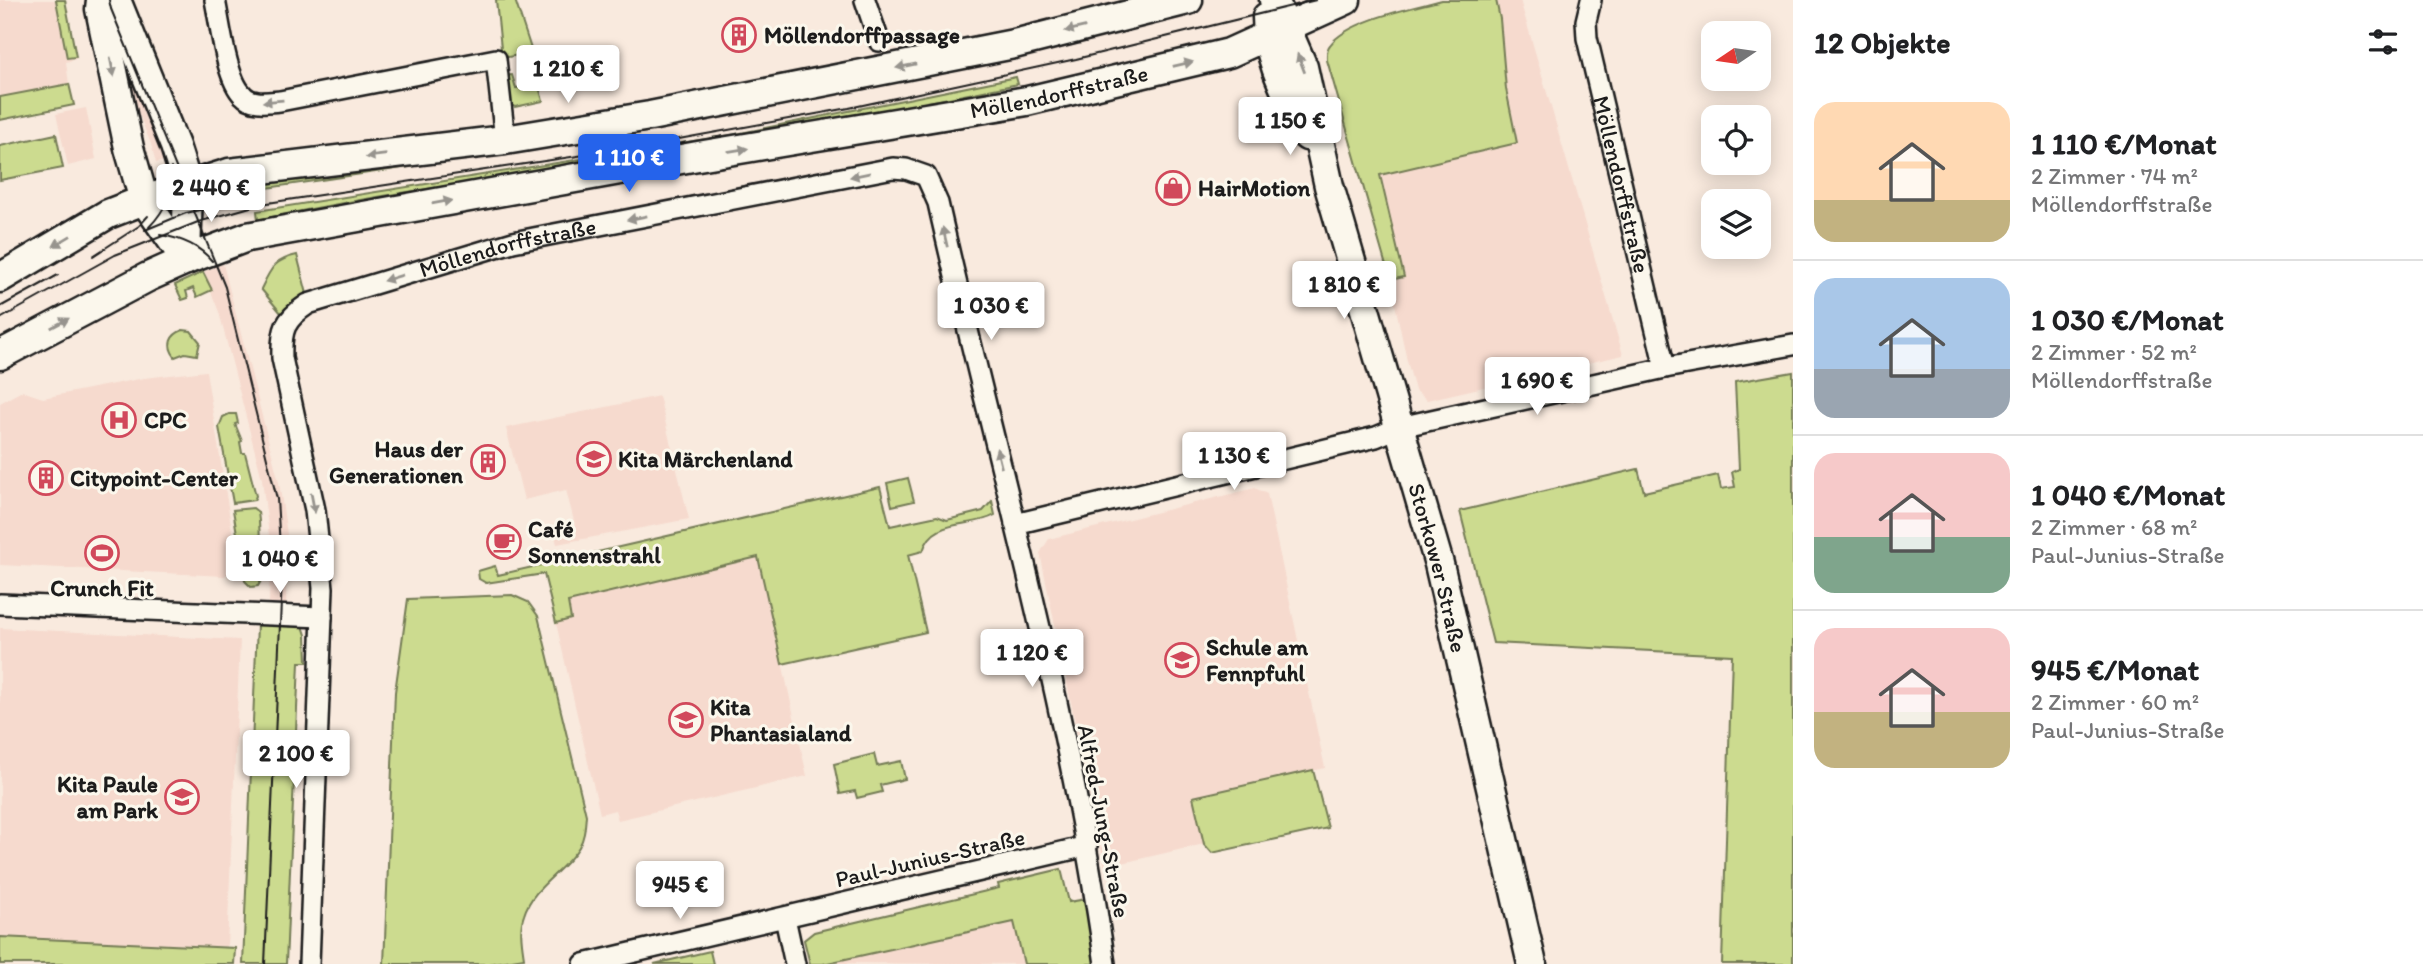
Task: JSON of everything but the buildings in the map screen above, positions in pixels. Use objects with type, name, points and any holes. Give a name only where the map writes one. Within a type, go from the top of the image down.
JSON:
[{"type":"main road","points":[[102,0],[100,9],[133,166],[144,200],[186,260]]},
{"type":"main road","points":[[116,0],[188,187],[186,260]]},
{"type":"main road","points":[[0,278],[108,214],[229,173],[505,140],[662,114],[1026,41],[1188,0]]},
{"type":"main road","name":"Storkower Straße","points":[[1266,0],[1276,32],[1307,80],[1327,177],[1438,564],[1532,964]]},
{"type":"main road","name":"Storkower Straße","points":[[1274,0],[1276,32]]},
{"type":"main road","name":"Möllendorffstraße","points":[[0,355],[138,282],[247,237],[1027,101],[1229,53],[1346,0]]},
{"type":"street","points":[[215,0],[227,60],[235,84],[243,96],[256,102],[305,97],[496,59],[505,140]]},
{"type":"street","points":[[865,0],[879,41]]},
{"type":"street","name":"Möllendorffstraße","points":[[1591,0],[1587,8],[1587,38],[1665,368]]},
{"type":"street","name":"Möllendorffstraße","points":[[323,617],[323,589],[314,510],[282,358],[282,332],[295,313],[309,304],[513,242],[893,169],[906,169],[926,176],[938,203],[1015,524]]},
{"type":"street","points":[[1015,524],[1376,437],[1400,427],[1665,368],[1793,345]]},
{"type":"street","name":"Alfred-Jung-Straße","points":[[1015,524],[1087,846],[1105,964]]},
{"type":"street","points":[[0,604],[323,617],[309,964]]},
{"type":"street","name":"Paul-Junius-Straße","points":[[584,964],[1087,846]]},
{"type":"street","points":[[785,918],[795,964]]},
{"type":"shaded area","points":[[0,0],[65,0],[76,59],[66,62],[69,84],[0,100]]},
{"type":"shaded area","points":[[1496,0],[1520,0],[1623,355],[1427,400],[1415,390],[1390,280],[1404,277],[1380,175],[1516,143],[1506,89]]},
{"type":"shaded area","points":[[114,8],[170,159],[156,163],[151,144],[118,64]]},
{"type":"shaded area","points":[[86,108],[96,159],[68,166],[56,114]]},
{"type":"shaded area","points":[[223,264],[279,482],[287,534],[286,608],[269,608],[270,544],[262,479],[219,312],[203,272]]},
{"type":"shaded area","points":[[206,371],[237,562],[225,576],[0,565],[0,403],[22,391],[43,398],[144,378]]},
{"type":"shaded area","name":"Kita Märchenland","points":[[659,396],[689,519],[557,544],[553,530],[575,525],[566,490],[524,500],[506,428]]},
{"type":"shaded area","name":"Schule am Fennpfuhl","points":[[1255,488],[1267,494],[1325,768],[1193,797],[1204,844],[1105,867],[1040,553],[1049,539]]},
{"type":"shaded area","name":"Kita Phantasialand","points":[[759,557],[807,776],[618,820],[615,810],[600,814],[556,623],[571,619],[567,602]]},
{"type":"shaded area","points":[[0,628],[240,640],[227,947],[0,937]]},
{"type":"shaded area","points":[[1014,922],[1024,964],[823,963]]},
{"type":"green space","points":[[56,0],[65,0],[76,57],[67,58]]},
{"type":"green space","points":[[496,0],[515,0],[531,49],[524,51],[525,54],[502,58]]},
{"type":"green space","points":[[1442,0],[1496,0],[1506,89],[1517,143],[1380,175],[1404,277],[1390,280],[1327,60],[1327,50],[1339,36],[1366,22]]},
{"type":"green space","points":[[1012,58],[626,135],[246,191],[243,179],[337,174],[600,134]]},
{"type":"green space","points":[[512,75],[516,88],[534,85],[532,77],[536,76],[543,101],[515,107],[506,102],[503,76]]},
{"type":"green space","points":[[1016,77],[1018,84],[780,131],[636,157],[352,201],[258,220],[257,211],[731,135]]},
{"type":"green space","points":[[69,84],[74,105],[0,120],[0,97]]},
{"type":"green space","points":[[56,134],[63,168],[0,180],[0,146]]},
{"type":"green space","points":[[297,255],[307,294],[296,299],[281,313],[261,289],[278,262]]},
{"type":"green space","points":[[203,272],[212,290],[197,297],[193,288],[186,291],[188,298],[182,300],[175,285]]},
{"type":"green space","points":[[183,330],[191,331],[200,342],[197,355],[185,353],[175,357],[172,353],[171,341]]},
{"type":"green space","points":[[1793,372],[1793,964],[1722,964],[1732,655],[1493,643],[1460,511],[1638,469],[1644,492],[1718,475],[1721,489],[1735,487],[1732,472],[1739,469],[1735,382]]},
{"type":"green space","points":[[236,414],[238,423],[235,424],[256,496],[254,500],[233,503],[219,427],[223,417]]},
{"type":"green space","points":[[908,478],[914,501],[892,506],[887,483]]},
{"type":"green space","points":[[880,487],[890,526],[937,516],[947,520],[983,511],[992,501],[995,515],[944,528],[928,540],[923,551],[908,555],[926,632],[782,664],[758,557],[568,602],[571,619],[556,623],[544,574],[486,583],[479,579],[478,571],[495,566],[498,575]]},
{"type":"green space","points":[[253,508],[258,512],[262,579],[258,586],[251,587],[245,581],[233,510]]},
{"type":"green space","points":[[512,595],[528,602],[538,616],[586,815],[582,839],[573,856],[541,887],[528,905],[521,936],[524,958],[488,964],[384,964],[395,692],[408,599]]},
{"type":"green space","points":[[257,625],[303,626],[306,635],[307,662],[299,662],[286,964],[243,964]]},
{"type":"green space","points":[[874,754],[877,766],[901,761],[905,779],[880,785],[882,792],[857,798],[855,791],[840,794],[834,764]]},
{"type":"green space","points":[[1313,770],[1328,828],[1212,853],[1204,844],[1193,797]]},
{"type":"green space","points":[[1061,869],[1069,902],[1086,899],[1096,964],[1024,964],[1014,922],[823,964],[810,964],[804,940],[814,932],[999,888],[998,884]]},
{"type":"green space","points":[[0,937],[235,948],[234,964],[0,964]]},
{"type":"green space","points":[[710,951],[713,964],[654,964]]},
{"type":"tram line","points":[[109,0],[225,287],[277,499],[282,579],[265,964]]},
{"type":"tram line","points":[[0,319],[115,255],[198,222],[261,204],[624,149],[849,108],[1076,59],[1316,0]]},
{"type":"tram line","points":[[149,227],[168,200],[172,184],[171,168]]},
{"type":"tram line","points":[[180,172],[208,196],[230,203]]},
{"type":"tram line","points":[[219,189],[241,195],[260,196]]},
{"type":"tram line","points":[[145,230],[186,213],[222,205]]},
{"type":"tram line","points":[[93,256],[139,226],[148,216]]},
{"type":"tram line","points":[[160,235],[189,243],[212,261]]},
{"type":"tram line","points":[[0,307],[58,275]]},
{"type":"place","name":"Möllendorffpassage","points":[[739,35]]},
{"type":"place","name":"HairMotion","points":[[1173,188]]},
{"type":"place","name":"CPC","points":[[119,420]]},
{"type":"place","name":"Kita Märchenland","points":[[594,459]]},
{"type":"place","name":"Haus der Generationen","points":[[488,462]]},
{"type":"place","name":"Citypoint-Center","points":[[46,478]]},
{"type":"place","name":"Café Sonnenstrahl","points":[[504,542]]},
{"type":"place","name":"Crunch Fit","points":[[102,553]]},
{"type":"place","name":"Schule am Fennpfuhl","points":[[1182,660]]},
{"type":"place","name":"Kita Phantasialand","points":[[686,720]]},
{"type":"place","name":"Kita Paule am Park","points":[[182,797]]}]
